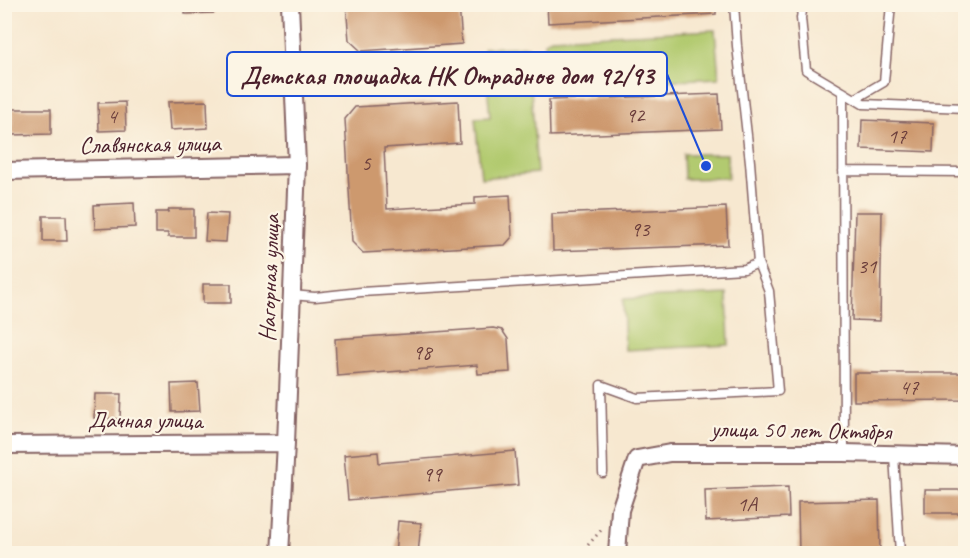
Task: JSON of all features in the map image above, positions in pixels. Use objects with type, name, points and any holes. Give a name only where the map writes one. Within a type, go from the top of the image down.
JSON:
[{"type":"street","name":"Нагорная улица","points":[[280,554],[297,165],[290,4]]},
{"type":"street","name":"Славянская улица","points":[[4,171],[297,165]]},
{"type":"street","name":"Дачная улица","points":[[4,445],[286,443]]},
{"type":"street","name":"улица 50 лет Октября","points":[[617,554],[620,510],[636,459],[670,453],[966,456]]},
{"type":"lane","points":[[603,473],[601,385],[637,398],[778,391],[769,291],[758,263],[734,4]]},
{"type":"lane","points":[[802,4],[801,18],[806,70],[863,104],[966,108]]},
{"type":"lane","points":[[855,99],[884,82],[891,4]]},
{"type":"lane","points":[[843,92],[844,453]]},
{"type":"lane","points":[[843,171],[966,172]]},
{"type":"lane","points":[[291,295],[315,297],[361,292],[744,269],[758,263]]},
{"type":"lane","points":[[894,454],[900,554]]},
{"type":"green space","points":[[715,30],[719,78],[554,86],[549,82],[545,42],[551,38]]},
{"type":"green space","points":[[528,46],[537,173],[481,178],[475,118],[490,117],[484,48]]},
{"type":"green space","points":[[683,154],[727,154],[728,178],[684,179]]},
{"type":"green space","points":[[727,294],[729,345],[625,350],[623,299]]},
{"type":"building","points":[[185,4],[214,4],[214,13],[185,14]]},
{"type":"building","points":[[346,4],[383,4],[383,8],[459,4],[462,44],[361,51],[349,40]]},
{"type":"building","points":[[547,4],[716,4],[716,14],[548,23]]},
{"type":"building","points":[[719,94],[721,129],[550,136],[549,100]]},
{"type":"building","points":[[207,101],[208,128],[170,130],[168,102]]},
{"type":"building","points":[[458,101],[460,143],[384,148],[387,209],[475,204],[475,197],[510,195],[512,237],[505,245],[363,253],[352,242],[345,119],[355,107]]},
{"type":"building","points":[[125,102],[126,130],[99,131],[98,103]]},
{"type":"building","points":[[12,109],[51,109],[51,134],[12,135]]},
{"type":"building","points":[[862,120],[934,123],[933,152],[861,149]]},
{"type":"building","points":[[134,203],[135,227],[95,229],[94,205]]},
{"type":"building","points":[[726,207],[728,245],[553,251],[552,214]]},
{"type":"building","points":[[169,209],[194,209],[194,237],[168,237],[168,233],[156,233],[156,212],[168,212]]},
{"type":"building","points":[[855,212],[882,212],[880,321],[852,320]]},
{"type":"building","points":[[207,213],[228,214],[226,242],[205,241]]},
{"type":"building","points":[[43,216],[66,216],[67,241],[43,241]]},
{"type":"building","points":[[203,284],[231,284],[231,303],[203,303]]},
{"type":"building","points":[[493,328],[502,330],[508,339],[510,372],[478,374],[477,365],[337,376],[335,339]]},
{"type":"building","points":[[854,373],[964,373],[964,400],[854,401]]},
{"type":"building","points":[[198,383],[200,411],[172,412],[171,384]]},
{"type":"building","points":[[95,394],[121,394],[120,419],[94,418]]},
{"type":"building","points":[[515,451],[518,485],[348,500],[344,455],[378,452],[379,463]]},
{"type":"building","points":[[788,487],[789,517],[706,521],[705,490]]},
{"type":"building","points":[[925,490],[966,490],[966,513],[925,513]]},
{"type":"building","points":[[879,500],[880,554],[799,554],[798,502]]},
{"type":"building","points":[[398,521],[421,523],[418,554],[395,554]]},
{"type":"place","name":"Детская площадка НК Отрадное дом 92/93","points":[[706,166]]}]
